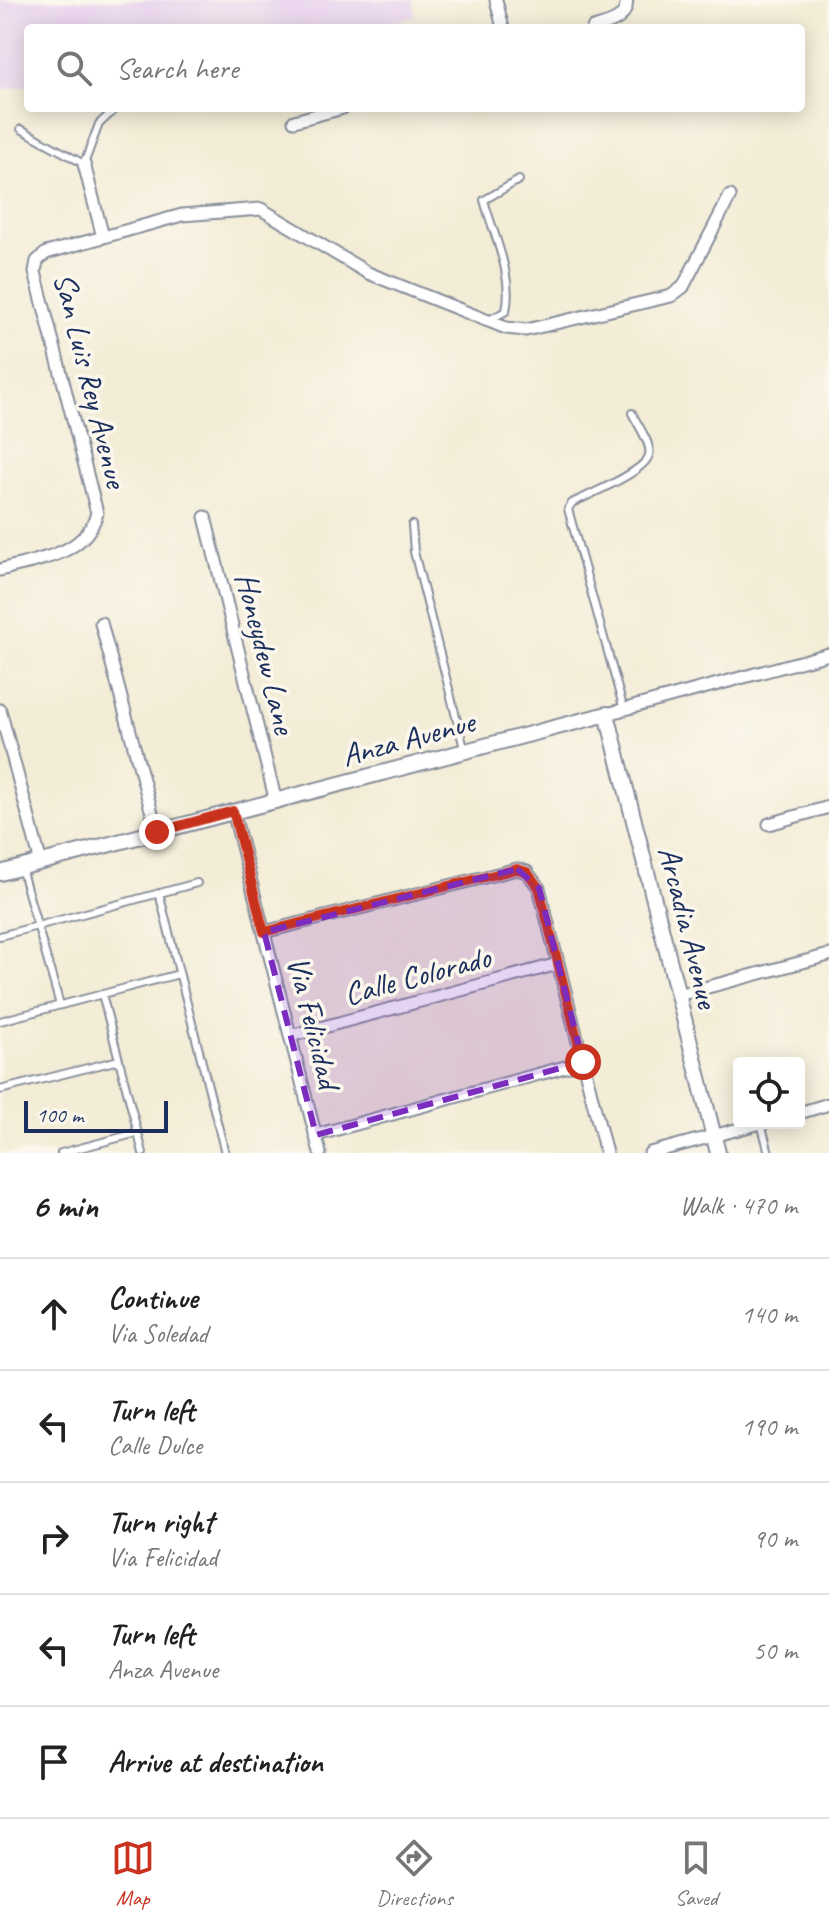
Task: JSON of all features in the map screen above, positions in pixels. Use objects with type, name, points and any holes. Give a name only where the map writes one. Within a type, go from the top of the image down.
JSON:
[{"type":"street","points":[[496,0],[502,24]]},
{"type":"street","points":[[608,24],[616,22],[626,10],[627,0]]},
{"type":"street","points":[[294,121],[328,112]]},
{"type":"street","points":[[84,164],[103,237]]},
{"type":"street","name":"San Luis Rey Avenue","points":[[0,570],[60,553],[83,541],[93,528],[97,513],[35,272],[37,261],[46,253],[182,215],[261,209],[368,273],[491,319],[506,328],[526,330],[671,296],[683,287],[730,196]]},
{"type":"street","name":"Honeydew Lane","points":[[205,517],[276,802]]},
{"type":"street","points":[[101,623],[157,832]]},
{"type":"street","name":"Anza Avenue","points":[[0,873],[829,654]]},
{"type":"street","points":[[0,710],[41,863]]},
{"type":"street","name":"Arcadia Avenue","points":[[607,714],[718,1153]]},
{"type":"street","points":[[769,824],[829,807]]},
{"type":"street","name":"Via Felicidad","points":[[233,811],[320,1153]]},
{"type":"street","points":[[264,932],[517,869],[527,872],[539,888],[606,1153]]},
{"type":"street","points":[[678,995],[829,955]]},
{"type":"street","name":"Calle Colorado","points":[[290,1036],[558,964]]},
{"type":"street","points":[[316,1135],[583,1062]]},
{"type":"street","points":[[805,1111],[829,1104]]},
{"type":"street","points":[[650,1153],[739,1129]]},
{"type":"lane","points":[[21,129],[84,164],[99,124],[112,112]]},
{"type":"lane","points":[[491,319],[506,311],[508,293],[499,245],[484,200],[519,180]]},
{"type":"lane","points":[[624,710],[568,509],[572,503],[642,467],[649,455],[648,446],[632,413]]},
{"type":"lane","points":[[412,525],[412,544],[465,752]]},
{"type":"lane","points":[[21,868],[60,1005]]},
{"type":"lane","points":[[0,936],[197,883]]},
{"type":"lane","points":[[159,893],[225,1153]]},
{"type":"lane","points":[[0,1021],[179,974]]},
{"type":"lane","points":[[102,994],[143,1153]]},
{"type":"lane","points":[[0,1090],[119,1060]]},
{"type":"lane","points":[[763,1129],[769,1153]]},
{"type":"lane","points":[[61,1153],[137,1133]]},
{"type":"highlighted area","points":[[517,869],[539,888],[583,1062],[316,1135],[264,932]]},
{"type":"shaded area","points":[[0,0],[413,0],[415,17],[376,24],[24,24],[24,86],[0,90]]},
{"type":"route","points":[[157,832],[233,811],[264,932],[517,869],[527,872],[539,888],[583,1062]]}]
